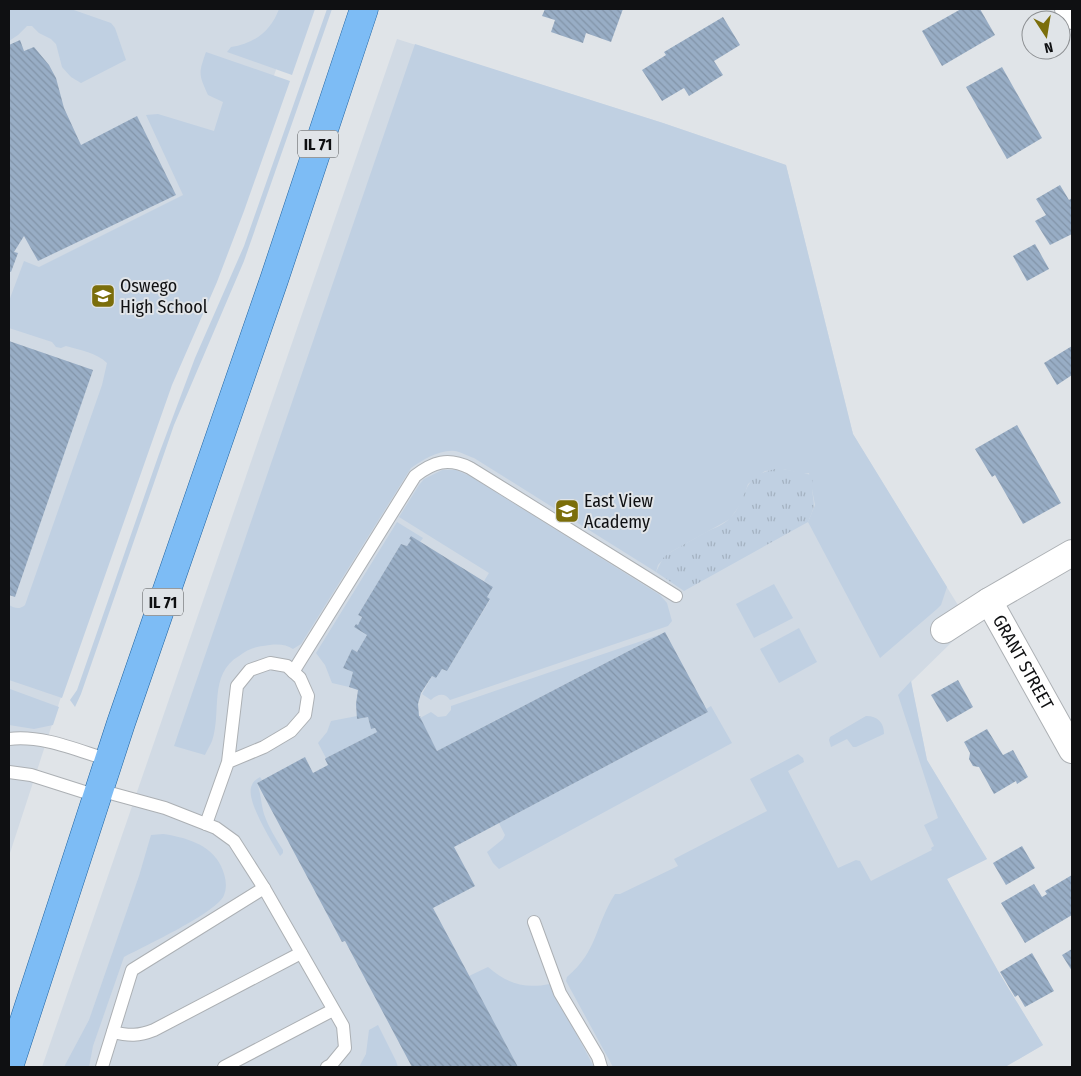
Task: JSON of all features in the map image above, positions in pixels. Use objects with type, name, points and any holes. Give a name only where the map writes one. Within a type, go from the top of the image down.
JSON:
[{"type":"main road","name":"IL 71","points":[[9,1067],[109,760],[274,280],[364,9]]},
{"type":"street","points":[[1068,9],[1072,16]]},
{"type":"street","points":[[944,630],[989,601],[1072,553]]},
{"type":"street","name":"GRANT STREET","points":[[989,601],[1072,750]]},
{"type":"lane","points":[[293,672],[405,490],[415,476],[425,468],[436,463],[459,463],[470,468],[676,596]]},
{"type":"lane","points":[[206,824],[228,762],[237,686],[250,670],[270,663],[287,666],[300,678],[308,696],[305,715],[291,731],[264,747],[228,762]]},
{"type":"lane","points":[[9,740],[22,738],[53,742],[109,760]]},
{"type":"lane","points":[[9,772],[22,773],[165,808],[216,828],[234,841],[264,888],[343,1026],[345,1048],[331,1065],[327,1067]]},
{"type":"lane","points":[[102,1067],[132,970],[264,888]]},
{"type":"lane","points":[[534,922],[560,993],[598,1057],[601,1067]]},
{"type":"lane","points":[[113,1032],[142,1035],[154,1030],[301,953]]},
{"type":"lane","points":[[224,1067],[334,1010]]},
{"type":"shaded area","name":"Oswego High School","points":[[9,9],[297,9],[98,584],[9,856]]},
{"type":"shaded area","name":"East View Academy","points":[[397,39],[663,123],[786,165],[853,434],[972,628],[953,641],[911,682],[927,760],[987,859],[947,879],[998,971],[1043,1045],[1005,1067],[42,1067]]},
{"type":"green space","points":[[9,9],[71,9],[111,23],[115,28],[126,60],[81,83],[71,77],[62,67],[56,44],[32,26],[27,26],[9,41]]},
{"type":"green space","points":[[279,9],[315,9],[292,75],[227,52],[231,47],[247,43],[261,35],[276,17]]},
{"type":"green space","points":[[327,9],[332,9],[244,261],[174,425],[75,707],[70,700],[77,690],[159,454],[195,358],[244,246]]},
{"type":"green space","points":[[415,44],[663,123],[786,165],[853,434],[947,587],[941,605],[880,658],[808,522],[815,505],[809,473],[803,474],[783,469],[765,471],[748,484],[742,502],[730,519],[669,553],[658,565],[656,572],[474,458],[450,451],[432,456],[411,468],[301,644],[293,649],[279,644],[256,647],[245,652],[229,664],[219,683],[215,730],[205,755],[174,746]]},
{"type":"green space","points":[[206,52],[290,81],[217,282],[172,385],[62,698],[9,680],[9,605],[21,608],[25,605],[102,385],[107,363],[88,352],[66,346],[56,347],[52,342],[9,328],[9,301],[24,261],[39,267],[183,195],[146,115],[158,114],[214,131],[223,102],[208,95],[203,83],[201,70]]},
{"type":"green space","points":[[775,469],[812,475],[814,504],[808,522],[684,591],[656,572],[663,558],[669,553],[728,520],[741,502],[750,482],[764,472]]},
{"type":"green space","points":[[442,470],[456,470],[470,476],[660,595],[667,603],[672,621],[668,626],[450,700],[448,697],[441,695],[431,700],[422,694],[432,676],[436,678],[442,669],[447,671],[490,600],[487,597],[493,587],[484,581],[489,573],[399,517],[424,479]]},
{"type":"green space","points":[[397,522],[423,538],[420,542],[411,536],[407,546],[401,544],[358,615],[362,617],[358,625],[356,624],[354,627],[367,635],[357,652],[352,649],[343,668],[353,672],[349,687],[332,683],[325,665],[316,653]]},
{"type":"green space","points":[[774,584],[793,618],[754,638],[736,604]]},
{"type":"green space","points":[[799,628],[817,662],[779,683],[760,649]]},
{"type":"green space","points":[[659,635],[437,751],[420,718],[431,712],[438,717],[446,716],[451,710],[451,706]]},
{"type":"green space","points":[[911,681],[927,760],[987,859],[947,879],[998,971],[1043,1045],[1005,1067],[613,1067],[566,981],[567,977],[585,957],[591,947],[603,916],[615,894],[620,894],[678,866],[674,859],[767,811],[750,779],[798,754],[803,758],[804,762],[788,771],[838,868],[856,860],[860,861],[871,881],[932,850],[931,848],[934,846],[924,825],[938,818],[898,695]]},
{"type":"green space","points":[[10,689],[59,707],[53,725],[34,729],[9,725]]},
{"type":"green space","points":[[711,706],[732,743],[499,869],[493,863],[487,852],[503,839],[505,835],[499,823],[708,712],[706,709]]},
{"type":"green space","points":[[357,716],[357,719],[368,717],[371,729],[375,728],[377,732],[326,758],[318,743],[327,732],[331,721]]},
{"type":"green space","points":[[866,716],[874,717],[880,721],[884,734],[856,747],[853,747],[847,739],[831,747],[830,737]]},
{"type":"green space","points":[[260,777],[262,780],[257,783],[263,810],[270,828],[283,850],[280,856],[260,821],[252,800],[252,785]]},
{"type":"green space","points":[[163,834],[180,837],[196,843],[211,852],[224,873],[226,884],[224,895],[219,902],[195,919],[124,957],[93,1046],[89,1067],[64,1067],[89,1020],[139,876],[151,835]]},
{"type":"green space","points":[[488,967],[502,978],[517,984],[532,986],[550,984],[594,1067],[518,1067],[469,976]]},
{"type":"green space","points":[[378,1025],[398,1067],[359,1067],[366,1054],[369,1030]]},
{"type":"building","points":[[545,9],[623,9],[611,42],[586,33],[583,43],[551,32],[555,20],[542,16]]},
{"type":"building","points":[[961,9],[980,9],[995,35],[942,66],[922,31]]},
{"type":"building","points":[[723,17],[740,45],[714,61],[723,75],[689,96],[684,88],[662,101],[642,70],[666,55],[664,52]]},
{"type":"building","points":[[20,40],[24,51],[34,47],[49,65],[56,78],[64,108],[81,145],[137,116],[176,195],[38,261],[24,236],[14,252],[18,253],[11,272],[9,271],[9,45]]},
{"type":"building","points":[[1002,67],[1042,138],[1007,159],[966,87]]},
{"type":"building","points":[[1060,185],[1069,200],[1072,198],[1072,234],[1050,245],[1035,221],[1046,215],[1036,199]]},
{"type":"building","points":[[1035,244],[1049,269],[1027,281],[1013,256]]},
{"type":"building","points":[[9,341],[93,370],[15,597],[9,595]]},
{"type":"building","points":[[1072,346],[1072,375],[1057,385],[1044,363]]},
{"type":"building","points":[[1017,425],[1061,503],[1023,524],[995,475],[992,477],[975,449]]},
{"type":"building","points":[[411,536],[493,587],[487,597],[490,599],[447,671],[442,669],[436,678],[432,676],[421,693],[418,704],[419,716],[437,751],[665,632],[708,712],[454,847],[475,886],[433,908],[518,1067],[412,1067],[345,941],[342,942],[257,783],[305,757],[313,773],[328,765],[326,758],[377,732],[375,728],[371,729],[368,717],[357,719],[356,704],[358,690],[349,687],[353,672],[343,668],[352,649],[357,652],[367,635],[354,627],[356,624],[358,625],[362,617],[358,615],[401,544],[407,546]]},
{"type":"building","points":[[958,680],[973,707],[947,722],[931,695]]},
{"type":"building","points":[[987,729],[1003,755],[1013,750],[1028,777],[1017,784],[1016,781],[994,794],[979,767],[973,766],[969,759],[970,753],[964,742]]},
{"type":"building","points":[[1022,846],[1035,868],[1006,885],[993,863]]},
{"type":"building","points":[[1072,875],[1072,915],[1025,943],[1001,903],[1034,884],[1042,897],[1047,894],[1045,891]]},
{"type":"building","points":[[1072,949],[1072,971],[1062,955]]},
{"type":"building","points":[[1032,953],[1054,991],[1025,1007],[1018,995],[1015,997],[1000,972]]},
{"type":"place","name":"Oswego High School","points":[[103,296]]},
{"type":"place","name":"East View Academy","points":[[567,511]]}]
